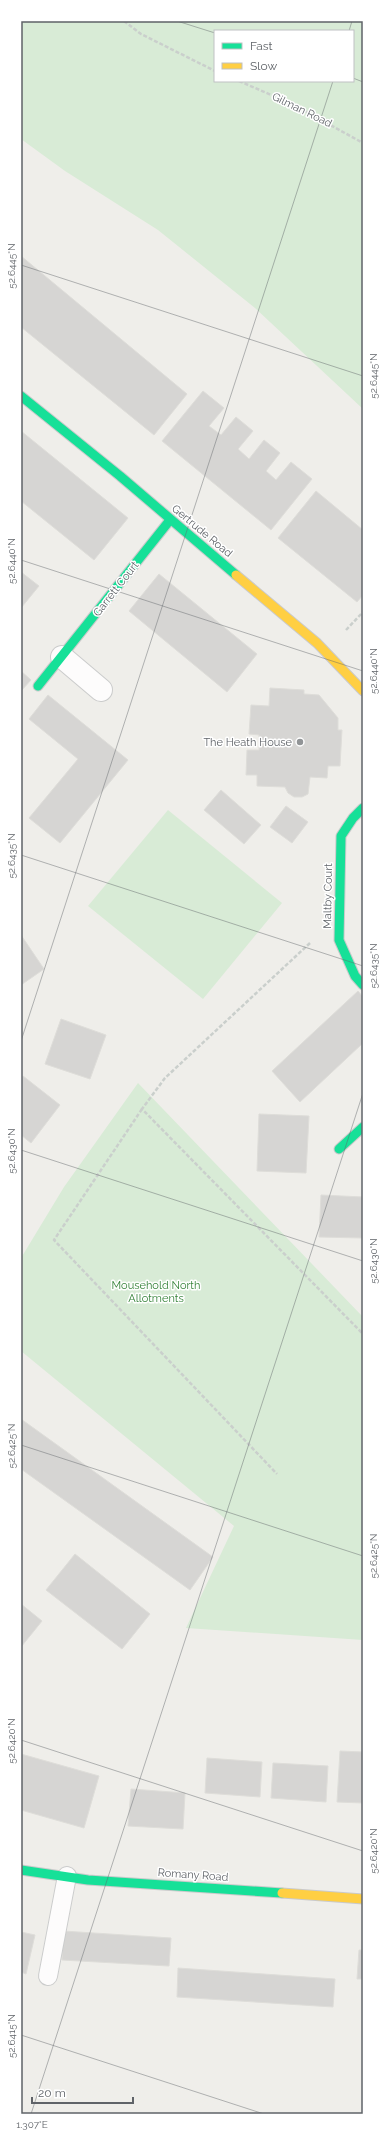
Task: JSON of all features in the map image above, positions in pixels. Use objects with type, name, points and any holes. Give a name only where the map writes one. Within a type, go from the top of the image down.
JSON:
[{"type":"street","name":"Gertrude Road","points":[[21,396],[120,476],[170,520],[317,643],[363,692]]},
{"type":"street","name":"Garrett Court","points":[[34,691],[170,520]]},
{"type":"street","points":[[62,657],[101,690]]},
{"type":"street","name":"Maltby Court","points":[[363,808],[352,818],[341,836],[340,915],[340,940],[355,976],[363,985]]},
{"type":"street","points":[[339,1149],[363,1127]]},
{"type":"street","name":"Romany Road","points":[[21,1870],[88,1880],[363,1899]]},
{"type":"lane","points":[[48,1976],[67,1876]]},
{"type":"path","points":[[124,21],[141,34],[214,70]]},
{"type":"path","name":"Gilman Road","points":[[241,82],[292,104],[363,143]]},
{"type":"path","points":[[277,1474],[54,1240],[142,1109],[165,1078],[340,915]]},
{"type":"path","points":[[142,1109],[363,1334]]},
{"type":"green space","points":[[21,21],[363,21],[363,409],[255,308],[158,230],[65,171],[21,139]]},
{"type":"green space","points":[[168,810],[282,903],[203,999],[88,906]]},
{"type":"green space","name":"Mousehold North Allotments","points":[[138,1083],[363,1317],[363,1640],[186,1628],[234,1526],[21,1351],[21,1258],[64,1187]]},
{"type":"building","points":[[21,256],[187,394],[154,435],[21,327]]},
{"type":"building","points":[[203,391],[224,408],[209,426],[221,435],[236,417],[253,431],[238,449],[249,459],[264,440],[280,453],[266,471],[276,480],[291,462],[312,479],[271,530],[162,441]]},
{"type":"building","points":[[21,431],[128,518],[94,560],[21,501]]},
{"type":"building","points":[[316,491],[363,530],[363,595],[357,602],[278,538]]},
{"type":"building","points":[[21,572],[39,586],[21,608]]},
{"type":"building","points":[[159,574],[257,654],[227,692],[129,611]]},
{"type":"building","points":[[21,671],[31,680],[21,691]]},
{"type":"building","name":"The Heath House","points":[[270,688],[304,690],[304,694],[319,695],[338,718],[338,730],[342,730],[340,766],[328,766],[327,778],[310,777],[308,794],[302,797],[294,797],[288,793],[285,787],[257,786],[257,775],[246,775],[247,750],[259,750],[259,735],[249,734],[251,705],[269,706]]},
{"type":"building","points":[[48,695],[128,760],[60,843],[29,818],[78,759],[29,719]]},
{"type":"building","points":[[221,790],[261,825],[244,844],[204,810]]},
{"type":"building","points":[[286,806],[308,822],[292,843],[270,827]]},
{"type":"building","points":[[21,935],[44,969],[21,985]]},
{"type":"building","points":[[358,991],[363,997],[363,1043],[300,1102],[272,1071]]},
{"type":"building","points":[[61,1019],[106,1035],[90,1079],[45,1064]]},
{"type":"building","points":[[23,1076],[60,1105],[31,1143],[21,1135],[21,1079]]},
{"type":"building","points":[[259,1114],[309,1116],[306,1173],[257,1171]]},
{"type":"building","points":[[321,1195],[363,1197],[363,1238],[319,1237]]},
{"type":"building","points":[[21,1419],[213,1557],[190,1590],[21,1469]]},
{"type":"building","points":[[75,1554],[150,1614],[122,1649],[46,1590]]},
{"type":"building","points":[[21,1604],[42,1621],[21,1647]]},
{"type":"building","points":[[340,1751],[363,1752],[363,1803],[337,1802]]},
{"type":"building","points":[[21,1754],[99,1776],[84,1828],[21,1810]]},
{"type":"building","points":[[207,1758],[262,1762],[260,1797],[205,1793]]},
{"type":"building","points":[[273,1763],[328,1766],[326,1802],[271,1798]]},
{"type":"building","points":[[131,1789],[185,1793],[183,1829],[128,1826]]},
{"type":"building","points":[[63,1931],[171,1938],[169,1966],[62,1960]]},
{"type":"building","points":[[21,1932],[35,1935],[26,1974],[21,1972]]},
{"type":"building","points":[[359,1950],[363,1950],[363,1979],[357,1979]]},
{"type":"building","points":[[178,1968],[335,1979],[333,2007],[177,1997]]},
{"type":"traffic: fast","points":[[21,396],[120,476],[236,575]]},
{"type":"traffic: fast","points":[[38,686],[170,520]]},
{"type":"traffic: fast","points":[[363,808],[353,818],[341,836],[339,940],[355,976],[363,985]]},
{"type":"traffic: fast","points":[[339,1149],[363,1127]]},
{"type":"traffic: fast","points":[[21,1870],[88,1880],[282,1893]]},
{"type":"traffic: slow","points":[[236,575],[317,643],[363,691]]},
{"type":"traffic: slow","points":[[282,1893],[363,1899]]},
{"type":"place","name":"The Heath House","points":[[300,742]]}]
